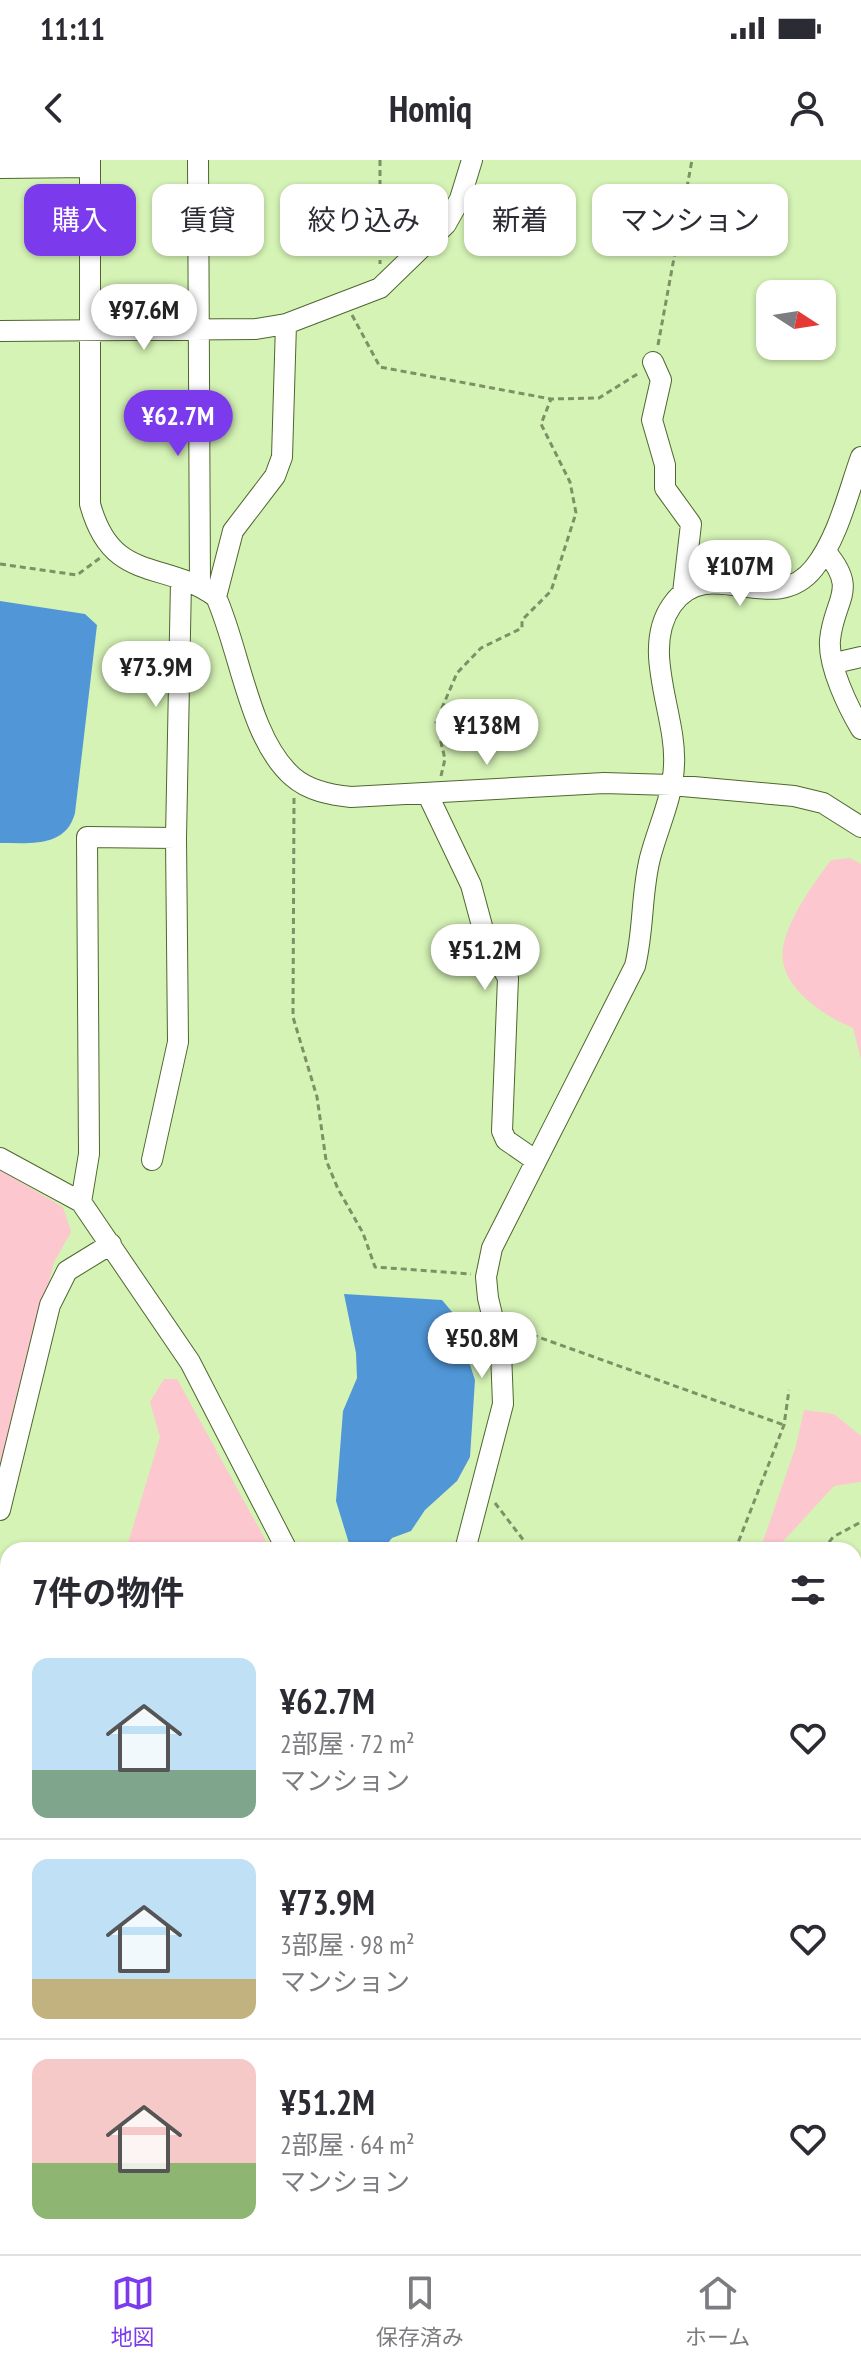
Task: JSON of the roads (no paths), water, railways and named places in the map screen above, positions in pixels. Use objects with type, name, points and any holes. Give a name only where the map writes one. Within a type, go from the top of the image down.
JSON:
[{"type":"street","points":[[152,1160],[178,1042],[176,838],[199,588],[198,160]]},
{"type":"street","points":[[0,331],[256,329],[286,324],[380,288],[446,224],[460,199],[472,160]]},
{"type":"street","points":[[0,168],[90,163],[90,504],[95,524],[113,549],[145,570],[199,588],[263,732],[276,757],[294,778],[319,791],[351,797],[604,783],[671,785],[794,796],[823,803],[859,823]]},
{"type":"street","points":[[199,588],[233,531],[275,476],[282,457],[286,324]]},
{"type":"street","points":[[653,362],[661,380],[652,420],[665,465],[665,488],[691,524],[683,593]]},
{"type":"street","points":[[467,1542],[503,1404],[501,1352],[486,1277],[499,1228],[635,966],[642,938],[650,858],[675,764],[660,653],[660,630],[666,614],[683,593],[703,583],[719,582],[768,591],[783,589],[812,571],[826,552],[861,457]]},
{"type":"street","points":[[826,552],[837,565],[845,584],[830,642],[841,691],[861,729]]},
{"type":"street","points":[[835,663],[861,657]]},
{"type":"street","points":[[433,793],[471,885],[485,937],[508,978],[502,1131],[506,1140],[535,1160]]},
{"type":"street","points":[[81,1202],[89,1154],[87,837],[176,838]]},
{"type":"street","points":[[0,1158],[81,1202],[190,1362],[283,1542]]},
{"type":"street","points":[[0,1510],[50,1305],[67,1271],[111,1244]]},
{"type":"water","points":[[0,601],[85,614],[97,625],[75,813],[64,832],[45,841],[0,843]]},
{"type":"water","points":[[344,1294],[442,1300],[453,1313],[475,1380],[470,1457],[457,1481],[425,1510],[411,1531],[389,1542],[349,1542],[336,1501],[343,1411],[357,1378],[356,1353]]}]
